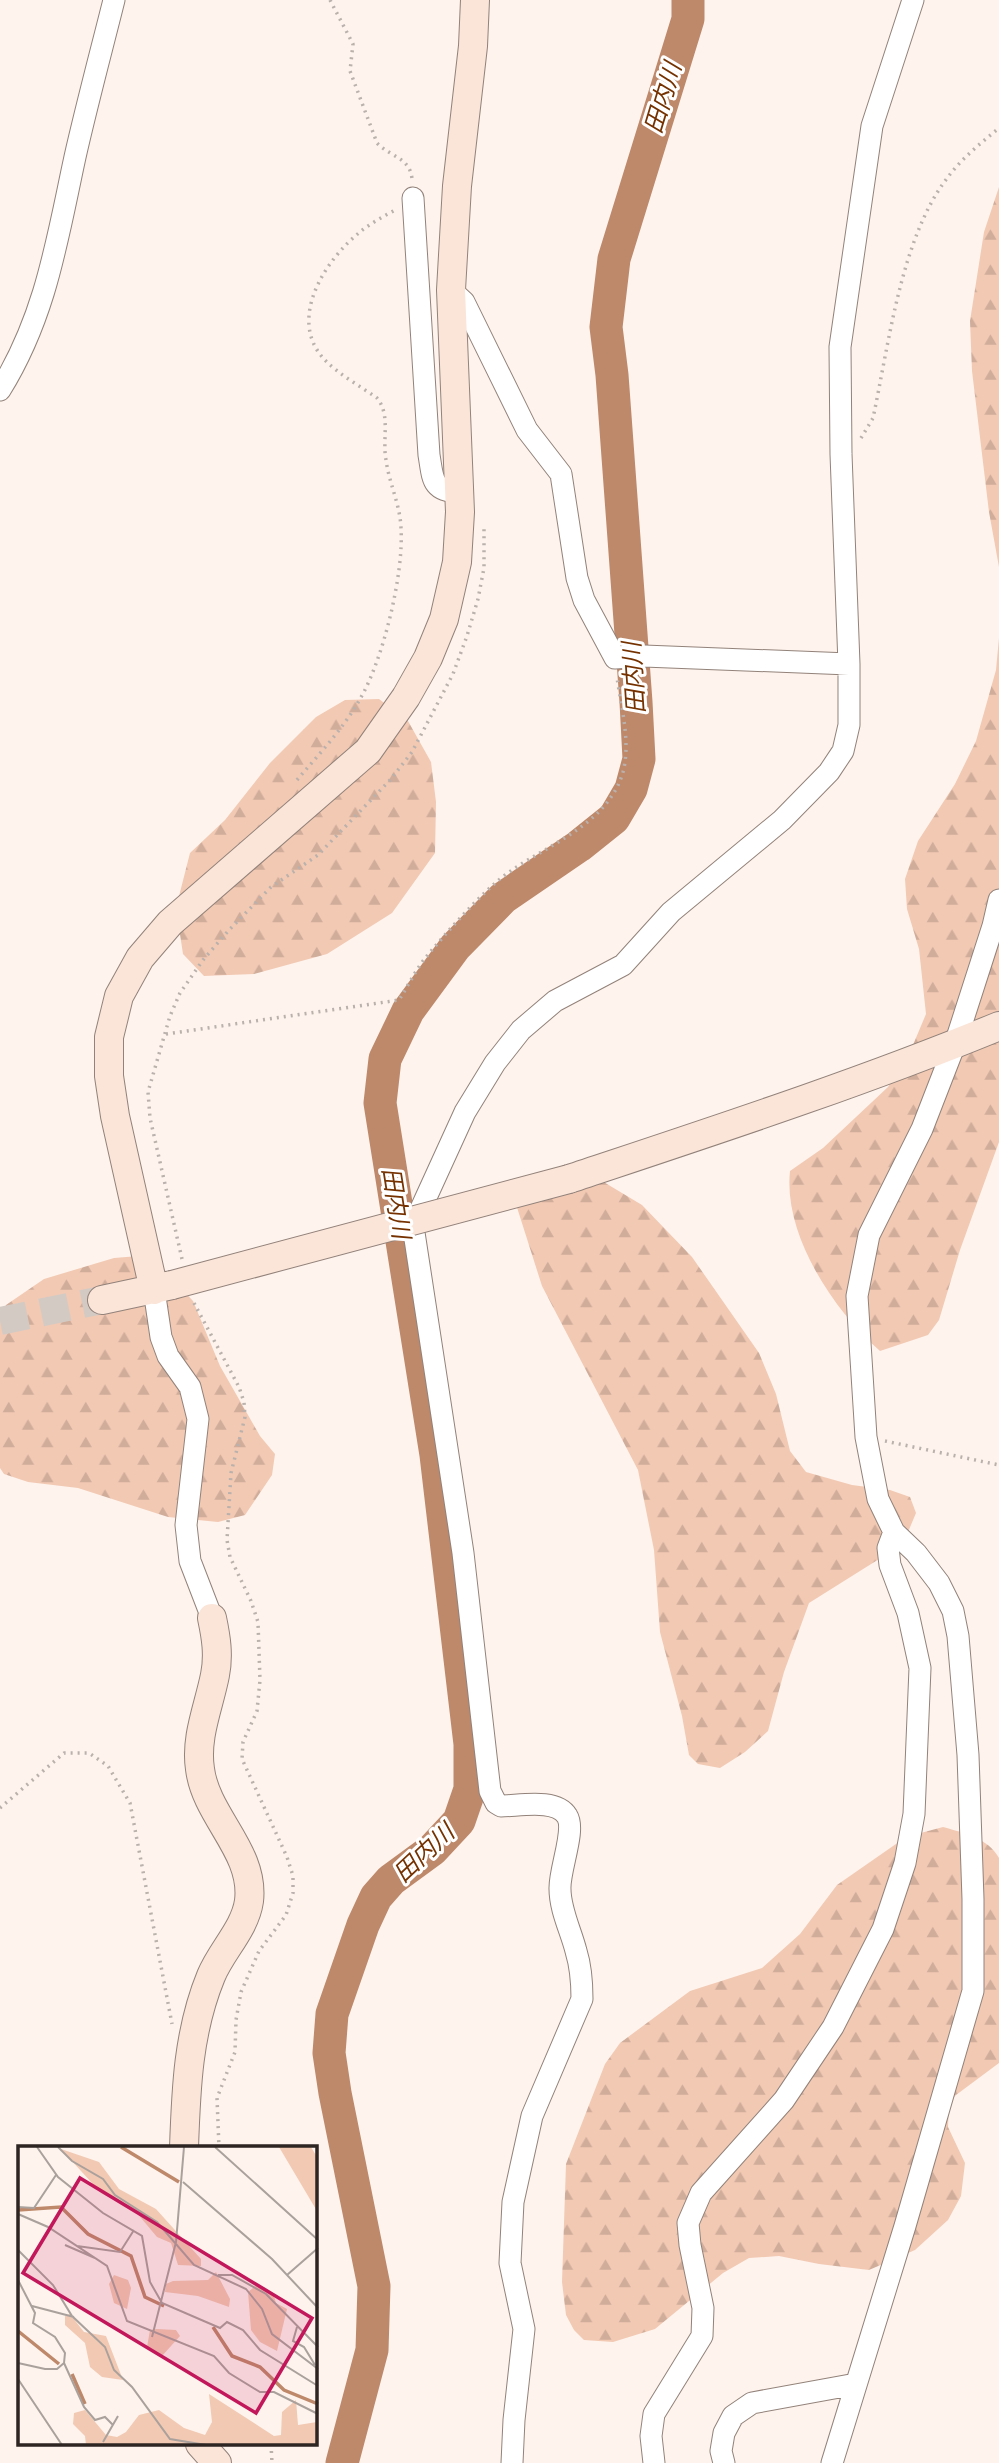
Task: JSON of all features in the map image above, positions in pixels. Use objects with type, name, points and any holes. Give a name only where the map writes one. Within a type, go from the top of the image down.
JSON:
[{"type":"street","points":[[0,390],[19,360],[47,288],[80,133],[114,0]]},
{"type":"street","points":[[184,2146],[186,2074],[202,2000],[212,1974],[241,1924],[249,1902],[249,1878],[240,1852],[206,1795],[200,1768],[200,1736],[216,1673],[218,1645],[212,1618],[190,1561],[186,1525],[198,1419],[190,1387],[168,1356],[161,1337],[176,1285],[114,1116],[109,1076],[109,1037],[120,996],[139,958],[170,923],[368,751],[406,697],[428,658],[444,619],[457,562],[460,492],[451,290],[457,186],[473,46],[475,0]]},
{"type":"street","points":[[512,2463],[524,2329],[510,2263],[513,2202],[532,2116],[582,1999],[582,1979],[577,1953],[559,1892],[570,1824],[567,1815],[552,1805],[501,1806],[496,1803],[490,1791],[463,1553],[413,1226],[465,1112],[495,1063],[521,1030],[555,1001],[623,965],[671,912],[782,820],[829,772],[843,751],[849,725],[849,664],[840,347],[872,126],[913,0]]},
{"type":"street","points":[[413,198],[433,480],[440,489],[460,492]]},
{"type":"street","points":[[451,290],[464,302],[480,331],[527,429],[561,474],[577,578],[584,600],[616,658],[645,656],[849,664]]},
{"type":"street","points":[[832,2463],[905,2226],[972,1991],[973,1899],[968,1768],[958,1636],[953,1611],[939,1583],[916,1553],[894,1532],[878,1499],[866,1437],[857,1296],[869,1235],[922,1129],[955,1044],[999,900]]},
{"type":"street","points":[[102,1300],[176,1285],[569,1179],[726,1128],[999,1026]]},
{"type":"street","points":[[654,2463],[651,2435],[654,2414],[702,2336],[703,2308],[688,2222],[701,2193],[784,2100],[833,2026],[883,1929],[905,1863],[914,1814],[920,1668],[908,1613],[890,1565],[888,1548],[894,1532]]},
{"type":"street","points":[[724,2463],[721,2451],[724,2433],[733,2416],[752,2403],[856,2384]]},
{"type":"street","points":[[202,2446],[217,2463]]},
{"type":"path","points":[[295,782],[330,742],[360,698],[388,625],[401,557],[401,527],[385,459],[383,404],[324,359],[313,343],[308,323],[313,293],[330,264],[359,233],[413,198],[410,167],[377,143],[350,71],[353,44],[330,0]]},
{"type":"path","points":[[841,454],[861,438],[873,418],[906,266],[930,206],[948,177],[972,151],[999,128]]},
{"type":"path","points":[[219,2146],[217,2098],[235,2052],[236,2020],[241,1993],[259,1951],[286,1915],[293,1893],[293,1876],[242,1759],[243,1742],[257,1710],[260,1680],[258,1622],[230,1557],[227,1539],[231,1473],[245,1416],[244,1402],[239,1387],[195,1309],[176,1285],[148,1091],[170,1016],[180,993],[202,960],[271,887],[318,855],[391,779],[412,752],[453,674],[467,636],[484,568],[484,525]]},
{"type":"path","points":[[166,1034],[399,1000],[426,957],[494,884],[600,811],[614,792],[623,772],[626,744],[616,658]]},
{"type":"path","points":[[866,1437],[999,1465]]},
{"type":"path","points":[[0,1808],[64,1753],[89,1753],[108,1766],[130,1803],[172,2027]]},
{"type":"green space","points":[[999,187],[999,567],[989,512],[972,371],[970,321],[984,232]]},
{"type":"green space","points":[[999,638],[999,1142],[960,1250],[939,1320],[928,1335],[880,1351],[829,1293],[803,1246],[790,1195],[790,1171],[823,1148],[888,1087],[913,1045],[926,1014],[919,949],[907,909],[905,879],[918,841],[955,784],[976,741],[996,670]]},
{"type":"green space","points":[[379,699],[408,721],[431,762],[436,802],[435,853],[392,913],[327,954],[254,974],[204,976],[183,954],[176,908],[190,853],[225,820],[270,763],[316,717],[345,700]]},
{"type":"green space","points":[[582,1169],[642,1205],[692,1257],[759,1353],[776,1394],[790,1451],[806,1472],[852,1485],[890,1490],[910,1497],[916,1513],[903,1544],[809,1603],[784,1672],[768,1731],[745,1752],[720,1768],[698,1764],[689,1755],[682,1716],[660,1632],[654,1550],[638,1470],[542,1286],[514,1198]]},
{"type":"green space","points":[[151,1255],[193,1301],[220,1366],[260,1436],[275,1454],[272,1475],[245,1515],[218,1522],[168,1517],[78,1488],[28,1482],[4,1474],[0,1468],[0,1320],[6,1305],[44,1279],[114,1258]]},
{"type":"green space","points":[[943,1827],[982,1841],[999,1858],[999,2063],[949,2103],[948,2127],[965,2163],[961,2196],[948,2220],[915,2250],[869,2270],[779,2256],[749,2258],[723,2273],[655,2329],[613,2342],[584,2340],[574,2330],[566,2315],[562,2282],[566,2164],[605,2064],[620,2043],[690,1991],[762,1968],[800,1934],[837,1885],[906,1837]]},
{"type":"waterway","name":"田内川","points":[[342,2463],[372,2350],[374,2286],[335,2093],[329,2053],[332,2014],[363,1925],[376,1897],[391,1880],[432,1850],[459,1821],[470,1789],[470,1744],[436,1455],[380,1103],[385,1059],[408,1011],[455,947],[503,898],[579,846],[614,818],[631,789],[639,759],[636,702],[612,375],[606,327],[614,259],[688,19],[688,0]]},
{"type":"tunnel","points":[[0,1321],[102,1300]]}]
